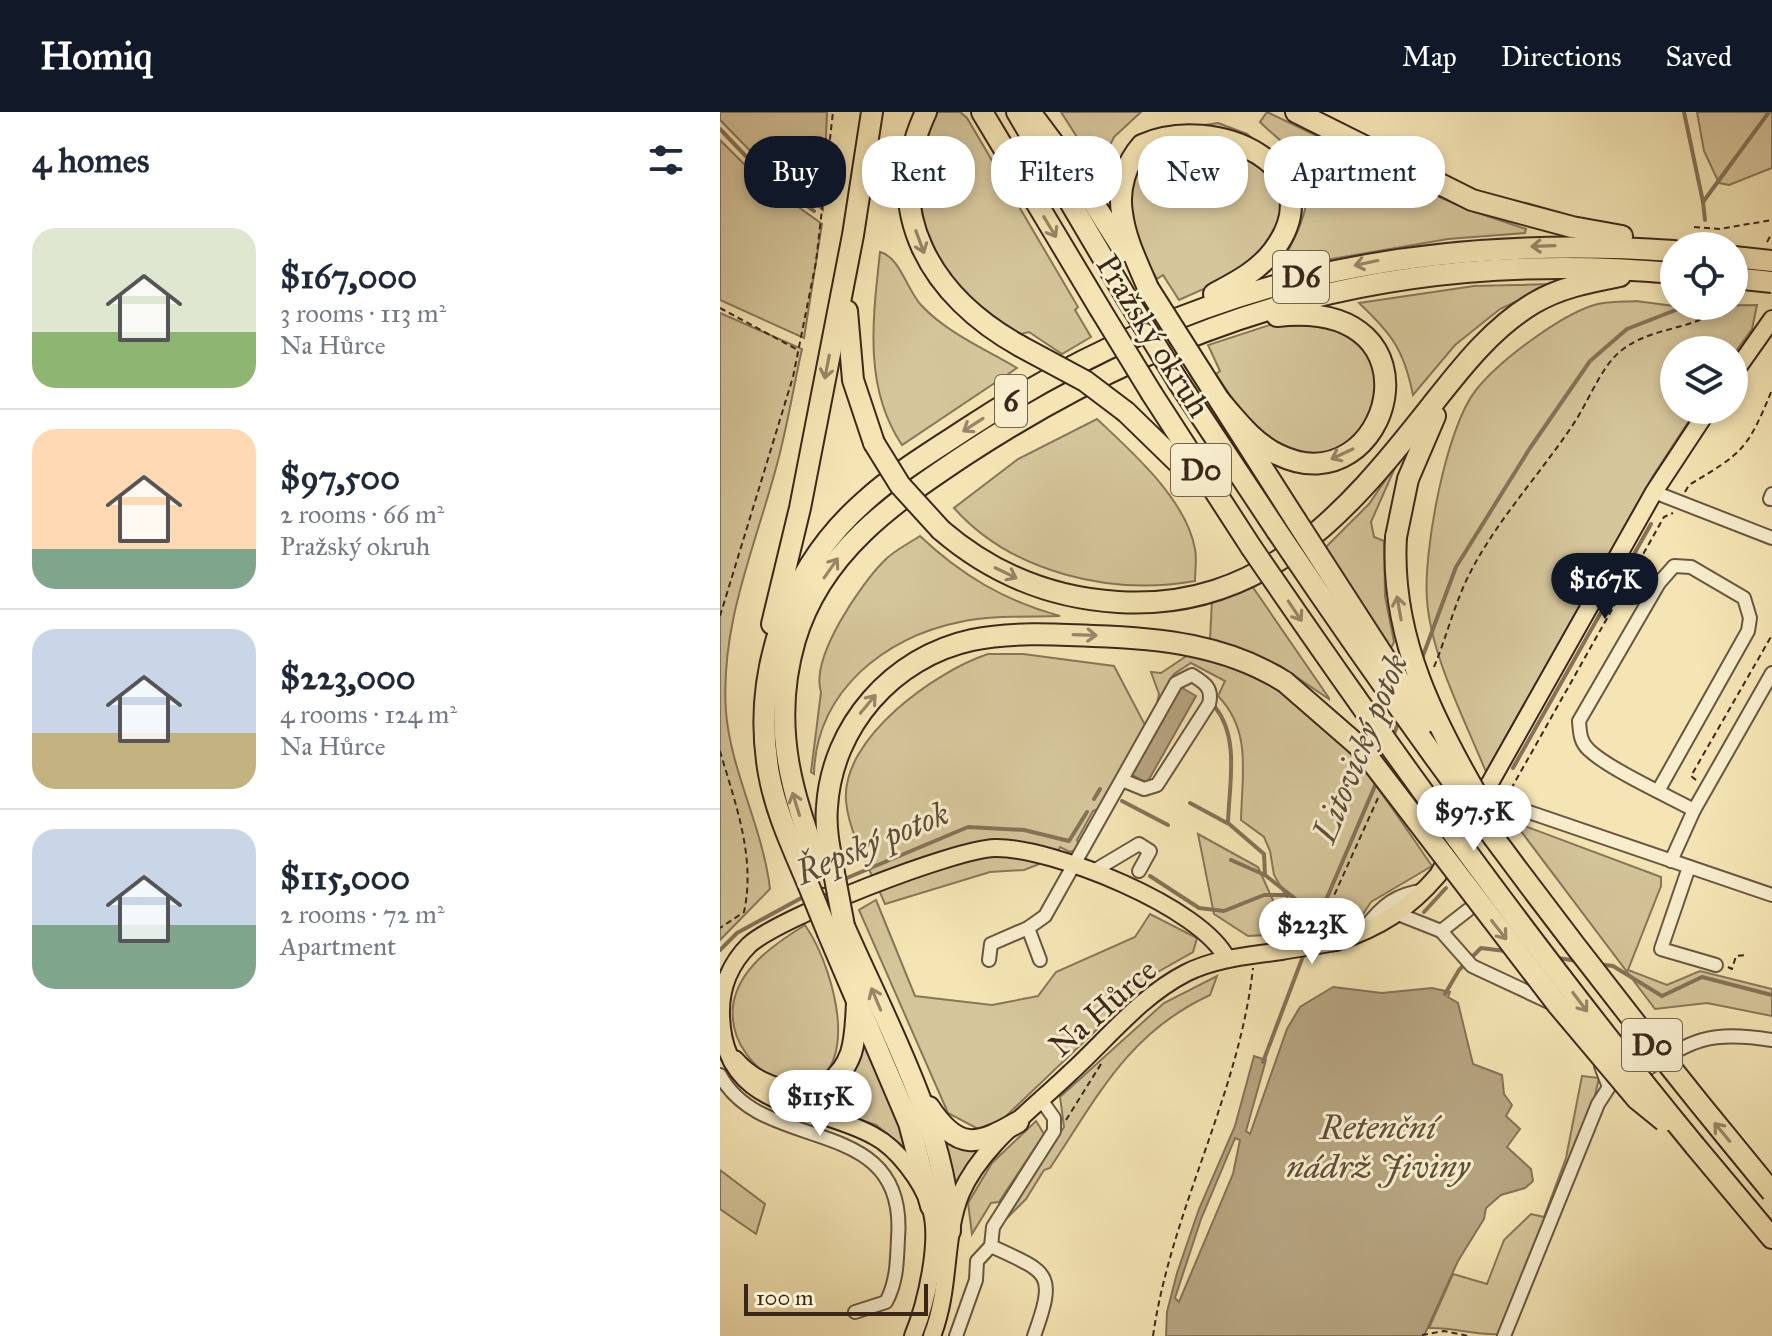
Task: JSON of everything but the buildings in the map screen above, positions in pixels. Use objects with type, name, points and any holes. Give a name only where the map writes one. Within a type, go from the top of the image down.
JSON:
[{"type":"highway","points":[[766,692],[767,653],[774,609],[800,508],[853,235],[872,112]]},
{"type":"highway","points":[[926,112],[913,152],[909,185],[913,219],[923,250],[938,279],[957,302],[985,325],[1085,381],[1126,412],[1230,515]]},
{"type":"highway","name":"Pražský okruh","points":[[982,112],[1152,394],[1230,515],[1443,821],[1598,1025],[1772,1238]]},
{"type":"highway","name":"Pražský okruh","points":[[1017,112],[1179,383],[1357,650],[1535,895],[1772,1192]]},
{"type":"highway","points":[[1030,112],[1069,164],[1401,685],[1478,788]]},
{"type":"highway","points":[[1296,112],[1472,200],[1660,247]]},
{"type":"highway","points":[[1148,288],[1122,212],[1121,195],[1127,169],[1141,146],[1163,128],[1187,119],[1222,118],[1262,139],[1282,165],[1290,194],[1285,228],[1277,246],[1259,266],[1165,323]]},
{"type":"highway","points":[[853,235],[847,305],[848,347],[855,388],[874,443],[900,485],[941,530],[999,570],[1060,594],[1125,603],[1206,593],[1265,571],[1319,532],[1357,494],[1455,376],[1499,329],[1533,304],[1579,284],[1647,271]]},
{"type":"highway","name":"D6","points":[[1165,323],[1237,296],[1301,277],[1443,252],[1555,245],[1650,245]]},
{"type":"highway","points":[[1748,258],[1772,261]]},
{"type":"highway","name":"D6","points":[[1225,322],[1362,285],[1490,268],[1555,266],[1660,272]]},
{"type":"highway","points":[[1748,279],[1772,282]]},
{"type":"highway","points":[[1220,401],[1270,450],[1286,458],[1310,463],[1336,459],[1360,444],[1378,421],[1385,395],[1383,369],[1373,346],[1354,327],[1339,320],[1305,314],[1225,322]]},
{"type":"highway","name":"6","points":[[931,1206],[914,1138],[857,999],[822,878],[790,784],[783,720],[785,688],[795,641],[814,595],[831,567],[880,515],[1012,425],[1126,363],[1225,322]]},
{"type":"highway","name":"6","points":[[822,878],[771,782],[765,740],[766,692],[775,642],[800,581],[828,540],[862,504],[914,464],[1022,395],[1100,351],[1165,323]]},
{"type":"highway","points":[[1455,376],[1414,462],[1396,537],[1398,603],[1414,667],[1431,710],[1478,788],[1535,895]]},
{"type":"highway","points":[[836,929],[822,878],[827,805],[838,756],[861,712],[882,687],[908,667],[960,643],[1017,634],[1151,639],[1208,649],[1271,674],[1312,703],[1354,740],[1529,969],[1629,1090],[1695,1146]]},
{"type":"highway","name":"6","points":[[836,929],[906,1071],[942,1167],[950,1231]]},
{"type":"highway","points":[[727,1068],[776,1091],[797,1093],[824,1084],[837,1074],[850,1054],[857,999]]},
{"type":"highway","points":[[906,1071],[937,1119],[958,1137],[982,1141],[1018,1122]]},
{"type":"main road","points":[[1748,353],[1772,319]]},
{"type":"main road","name":"Na Hůrce","points":[[1018,1122],[1149,998],[1185,973],[1227,959],[1336,942],[1362,933],[1398,914],[1426,890],[1478,788],[1697,424]]},
{"type":"main road","points":[[931,1206],[903,1162],[880,1140],[768,1097],[727,1068],[721,1026],[724,987],[739,957],[764,934],[957,853],[1020,849],[1075,864],[1201,926],[1216,941],[1227,959]]},
{"type":"main road","points":[[950,1231],[970,1176],[1018,1122]]},
{"type":"main road","name":"6","points":[[913,1336],[931,1263],[931,1206]]},
{"type":"main road","name":"6","points":[[932,1336],[948,1279],[950,1231]]},
{"type":"lane","points":[[1654,492],[1772,538]]},
{"type":"lane","points":[[1658,791],[1748,631],[1750,618],[1744,598],[1691,567],[1674,566],[1659,583],[1579,721],[1580,738],[1590,751],[1658,791],[1694,810]]},
{"type":"lane","points":[[1671,861],[1694,810],[1772,673]]},
{"type":"lane","points":[[989,960],[991,944],[1043,919],[1176,683],[1192,675],[1206,684],[1211,696],[1209,704],[1157,785],[1144,789],[1122,780]]},
{"type":"lane","points":[[1478,788],[1504,801],[1772,895]]},
{"type":"lane","points":[[1092,872],[1139,844],[1150,851],[1139,871]]},
{"type":"lane","points":[[1689,867],[1661,949],[1716,965]]},
{"type":"lane","points":[[1362,933],[1381,906],[1405,893],[1426,890]]},
{"type":"lane","points":[[1441,931],[1468,910]]},
{"type":"lane","points":[[1398,914],[1441,931],[1460,957],[1472,966],[1544,997],[1599,1063],[1609,1087]]},
{"type":"lane","points":[[1028,928],[1040,960]]},
{"type":"lane","points":[[1609,1087],[1618,1088],[1685,1045],[1710,1035],[1734,1034],[1772,1040]]},
{"type":"lane","points":[[727,1068],[743,1102],[861,1153],[881,1168],[894,1188],[899,1226],[895,1286],[886,1302],[855,1312]]},
{"type":"lane","points":[[1504,1336],[1598,1104],[1609,1087]]},
{"type":"lane","points":[[956,1336],[976,1280],[977,1261],[991,1246],[993,1227],[1054,1131],[1054,1118],[1042,1101]]},
{"type":"lane","points":[[991,1246],[1039,1268],[1046,1282],[1048,1297],[1034,1336]]},
{"type":"path","points":[[720,616],[769,465],[798,351],[816,262],[833,112]]},
{"type":"path","points":[[1694,227],[1719,229],[1772,220]]},
{"type":"path","points":[[720,308],[798,351]]},
{"type":"path","points":[[1432,671],[1471,571],[1552,457],[1596,389],[1605,367],[1638,339],[1661,329],[1699,320]]},
{"type":"path","points":[[1684,493],[1689,485],[1734,458],[1752,438],[1772,390]]},
{"type":"path","points":[[1504,801],[1664,517],[1680,512]]},
{"type":"path","points":[[1693,788],[1697,780],[1691,776],[1772,635]]},
{"type":"path","points":[[720,751],[742,829],[748,865],[744,912],[720,928]]},
{"type":"path","points":[[1317,934],[1381,790]]},
{"type":"path","points":[[1153,1336],[1161,1284],[1244,1023],[1255,955]]},
{"type":"path","points":[[1732,969],[1736,956],[1746,955]]},
{"type":"path","points":[[1422,1335],[1444,1331],[1469,1336]]},
{"type":"shaded area","points":[[720,112],[827,112],[826,136],[744,136],[744,145],[720,120]]},
{"type":"shaded area","points":[[937,112],[960,112],[967,118],[991,159],[991,208],[1020,208],[1078,307],[1075,310],[1091,337],[1062,354],[1029,332],[1017,335],[966,297],[949,278],[927,233],[922,208],[975,208],[975,136],[928,136]]},
{"type":"shaded area","points":[[1061,112],[1141,112],[1115,136],[1076,136]]},
{"type":"shaded area","points":[[1267,112],[1317,136],[1275,136],[1260,122]]},
{"type":"shaded area","points":[[1697,112],[1772,112],[1772,168],[1729,185],[1719,183],[1704,151]]},
{"type":"shaded area","points":[[1218,123],[1247,134],[1264,149],[1264,208],[1281,208],[1277,231],[1244,271],[1179,300],[1163,275],[1157,279],[1143,255],[1127,203],[1138,167],[1138,208],[1248,208],[1248,136],[1168,136],[1177,129]]},
{"type":"shaded area","points":[[720,140],[744,164],[744,208],[800,208],[822,224],[804,338],[720,300]]},
{"type":"shaded area","points":[[1445,199],[1526,229],[1525,233],[1448,239],[1279,268],[1305,208],[1445,208]]},
{"type":"shaded area","points":[[880,252],[893,260],[916,299],[931,315],[954,332],[1017,368],[902,445],[881,400],[876,376],[874,327]]},
{"type":"shaded area","points":[[1553,284],[1500,309],[1455,345],[1413,395],[1401,354],[1380,324],[1359,303],[1474,286]]},
{"type":"shaded area","points":[[1609,302],[1660,304],[1660,320],[1748,320],[1748,305],[1757,305],[1752,329],[1747,336],[1660,336],[1660,424],[1687,424],[1653,476],[1486,772],[1442,665],[1427,600],[1433,522],[1446,460],[1465,408],[1486,378],[1530,341],[1564,319],[1594,305]]},
{"type":"shaded area","points":[[720,313],[802,349],[780,453],[733,618],[726,680],[729,734],[761,844],[770,889],[720,940]]},
{"type":"shaded area","points":[[1282,321],[1337,326],[1370,353],[1380,399],[1357,438],[1331,453],[1310,456],[1291,452],[1273,442],[1256,428],[1216,374],[1220,371],[1208,345]]},
{"type":"shaded area","points":[[1097,419],[1156,478],[1181,512],[1195,549],[1195,581],[1130,585],[1065,574],[1034,564],[1004,549],[954,508],[1018,459]]},
{"type":"shaded area","points":[[1397,463],[1371,522],[1374,537],[1384,541],[1385,596],[1394,642],[1388,654],[1323,550],[1369,504]]},
{"type":"shaded area","points":[[920,536],[951,563],[985,585],[1021,603],[1060,616],[997,617],[960,622],[932,629],[881,655],[859,673],[841,694],[827,718],[818,745],[814,774],[811,772],[820,678],[830,642],[839,623],[874,572],[892,554]]},
{"type":"shaded area","points":[[1252,586],[1329,699],[1280,666],[1210,639],[1212,600]]},
{"type":"shaded area","points":[[988,654],[1023,654],[1114,666],[1145,725],[1103,807],[1093,811],[1077,840],[1080,848],[1070,852],[1060,847],[1055,858],[1024,870],[990,872],[885,904],[848,814],[849,777],[859,754],[875,731],[896,710],[943,675]]},
{"type":"shaded area","points":[[1188,655],[1233,668],[1271,686],[1303,708],[1358,762],[1432,866],[1371,902],[1355,926],[1298,933],[1299,918],[1274,875],[1264,837],[1241,820],[1243,754],[1236,724],[1218,696],[1225,681],[1191,663],[1174,674],[1157,704],[1159,694],[1151,672],[1161,673]]},
{"type":"shaded area","points":[[1514,822],[1661,877],[1661,886],[1628,970],[1667,985],[1700,971],[1772,989],[1772,1016],[1707,1003],[1655,1009]]},
{"type":"shaded area","points":[[1198,834],[1258,867],[1288,934],[1248,936],[1214,914]]},
{"type":"shaded area","points":[[876,900],[915,996],[992,1005],[1038,996],[1056,972],[1135,937],[1150,914],[1197,938],[1193,952],[1156,973],[1003,1119],[978,1129],[948,1113],[859,910]]},
{"type":"shaded area","points":[[805,925],[828,972],[838,1023],[835,1056],[823,1076],[805,1084],[784,1082],[764,1072],[747,1054],[735,1032],[733,1006],[736,992],[750,968]]},
{"type":"shaded area","points":[[1217,976],[1210,995],[1182,1010],[1136,1047],[1100,1092],[1050,1168],[1044,1170],[1026,1199],[999,1226],[1064,1127],[1060,1097],[1164,1003]]},
{"type":"shaded area","points":[[865,1041],[910,1152],[876,1125],[809,1103],[844,1080],[856,1065]]},
{"type":"shaded area","points":[[1582,1076],[1599,1078],[1589,1121],[1500,1334],[1429,1328],[1453,1274],[1487,1284],[1504,1240],[1531,1214],[1544,1217],[1566,1158]]},
{"type":"shaded area","points":[[1036,1121],[1044,1134],[999,1202],[991,1203],[972,1234],[968,1203],[992,1163]]},
{"type":"shaded area","points":[[943,1138],[969,1149],[984,1149],[957,1187]]},
{"type":"shaded area","points":[[720,1170],[765,1204],[756,1234],[720,1209]]},
{"type":"water","points":[[1179,686],[1196,696],[1147,783],[1131,774]]},
{"type":"water","name":"Retenční nádrž Jiviny","points":[[1333,987],[1382,993],[1432,988],[1450,992],[1448,997],[1458,1003],[1473,1064],[1502,1075],[1504,1094],[1512,1105],[1506,1116],[1520,1129],[1507,1147],[1531,1169],[1533,1181],[1525,1188],[1501,1195],[1486,1208],[1484,1219],[1458,1261],[1424,1336],[1166,1336],[1167,1312],[1177,1273],[1199,1209],[1235,1126],[1254,1056],[1266,1060],[1246,1131],[1250,1134],[1287,1029],[1300,1007]],"holes":[[[1235,1138],[1240,1140],[1233,1174],[1179,1302],[1175,1298],[1201,1219]]]},
{"type":"waterway","points":[[1684,112],[1703,202]]},
{"type":"waterway","name":"Litovický potok","points":[[1705,220],[1703,202],[1769,112]]},
{"type":"waterway","points":[[720,129],[763,174],[814,211]]},
{"type":"waterway","name":"Litovický potok","points":[[1421,661],[1456,567],[1530,448],[1590,361],[1627,329],[1660,316]]},
{"type":"waterway","points":[[1513,768],[1651,524]]},
{"type":"waterway","points":[[1215,707],[1223,719],[1230,747],[1228,823],[1264,854],[1265,875]]},
{"type":"waterway","name":"Litovický potok","points":[[1392,739],[1399,721]]},
{"type":"waterway","name":"Litovický potok","points":[[1308,942],[1377,781]]},
{"type":"waterway","name":"Řepský potok","points":[[1094,799],[1100,789]]},
{"type":"waterway","name":"Řepský potok","points":[[1122,801],[1168,825]]},
{"type":"waterway","points":[[1190,803],[1227,823]]},
{"type":"waterway","name":"Řepský potok","points":[[842,880],[968,827],[1024,830],[1069,841],[1087,812]]},
{"type":"waterway","name":"Řepský potok","points":[[1231,860],[1265,875],[1317,916]]},
{"type":"waterway","points":[[1150,876],[1199,908],[1224,911],[1264,895],[1289,895]]},
{"type":"waterway","points":[[1424,912],[1446,888]]},
{"type":"waterway","name":"Řepský potok","points":[[720,950],[737,933],[805,896]]},
{"type":"waterway","points":[[1445,994],[1459,970],[1481,948],[1505,951]]},
{"type":"waterway","name":"Litovický potok","points":[[1263,1062],[1305,951]]},
{"type":"waterway","points":[[1558,958],[1577,961]]},
{"type":"waterway","points":[[1597,964],[1613,966],[1662,996],[1702,977],[1772,995]]}]
